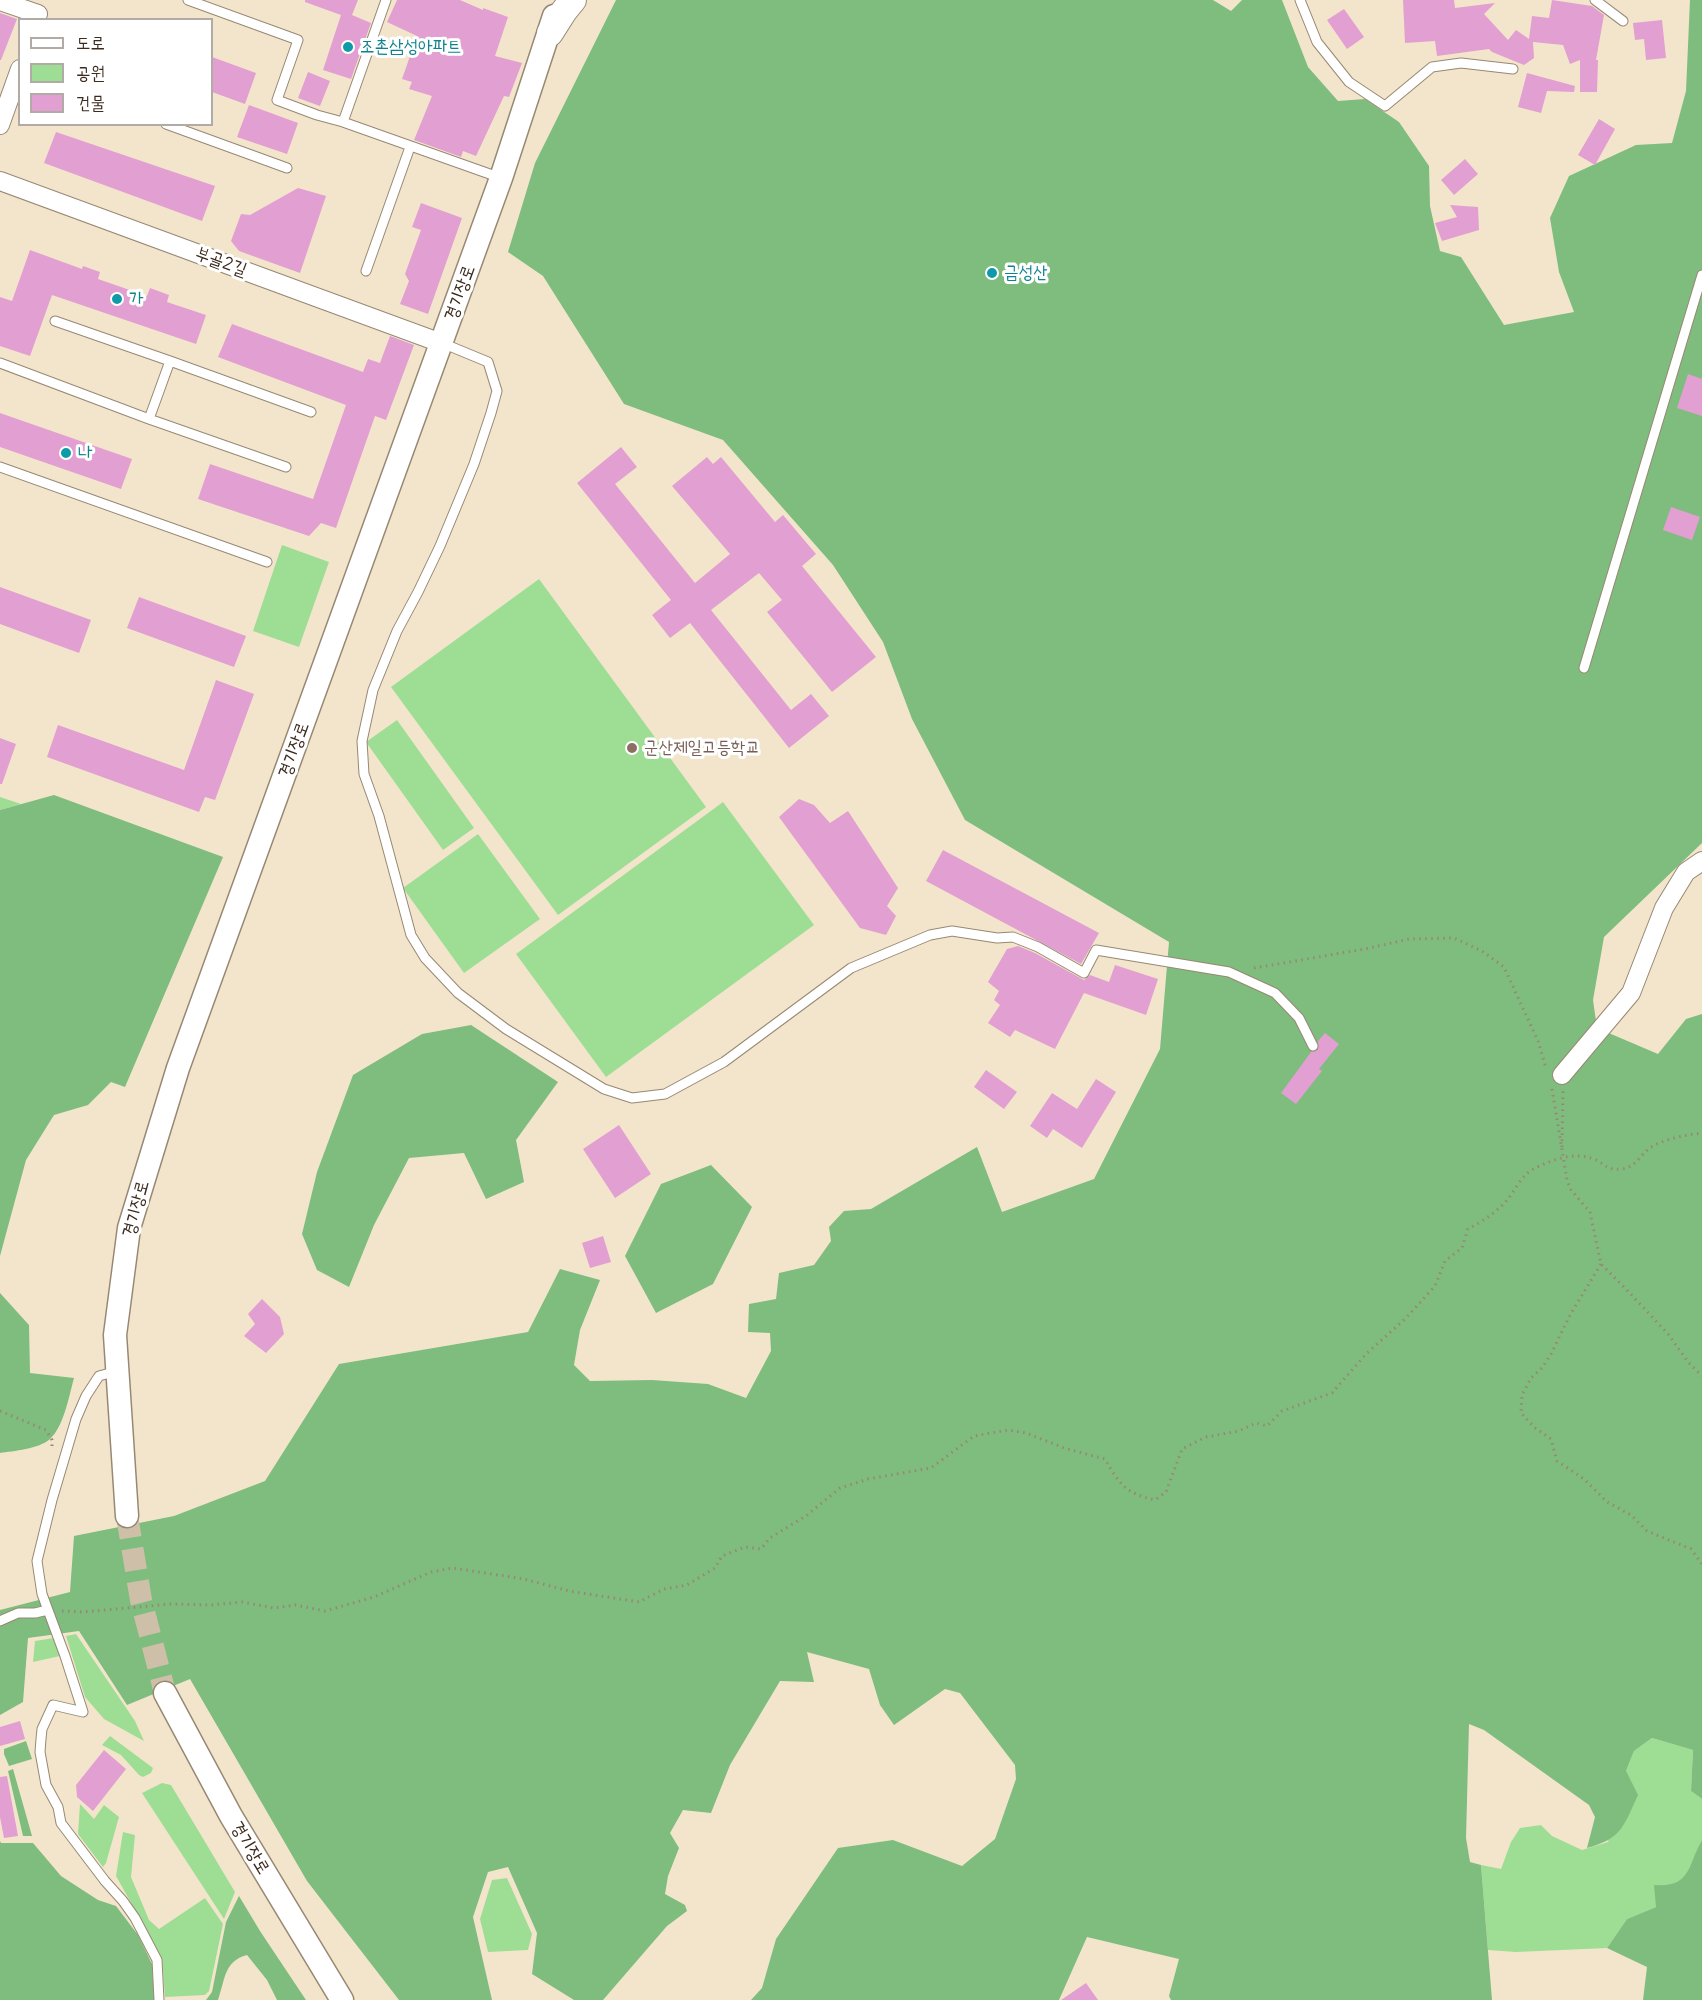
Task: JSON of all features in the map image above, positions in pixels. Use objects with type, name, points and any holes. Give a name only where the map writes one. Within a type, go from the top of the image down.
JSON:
[{"type":"main road","points":[[552,14],[564,11],[573,0]]},
{"type":"street","points":[[0,1],[39,11]]},
{"type":"street","name":"경기장로","points":[[127,1516],[115,1335],[129,1228],[178,1068],[501,178],[552,14]]},
{"type":"street","points":[[0,125],[18,73]]},
{"type":"street","name":"부골2길","points":[[0,181],[441,343]]},
{"type":"street","points":[[1554,1079],[1631,993],[1664,908],[1686,872],[1702,861]]},
{"type":"street","name":"경기장로","points":[[165,1693],[231,1816],[342,2000]]},
{"type":"lane","points":[[188,0],[298,40],[277,100],[501,178]]},
{"type":"lane","points":[[343,122],[386,0]]},
{"type":"lane","points":[[1299,0],[1317,42],[1342,74],[1349,82],[1385,106],[1432,67],[1461,63],[1513,69]]},
{"type":"lane","points":[[1595,0],[1623,21]]},
{"type":"lane","points":[[172,126],[287,168]]},
{"type":"lane","points":[[366,270],[410,147]]},
{"type":"lane","points":[[1584,668],[1702,275]]},
{"type":"lane","points":[[55,321],[311,412]]},
{"type":"lane","points":[[441,343],[488,362],[497,391],[474,464],[435,556],[397,631],[373,690],[362,741],[364,774],[379,816],[411,935],[425,958],[458,993],[506,1029],[604,1089],[632,1098],[665,1094],[724,1062],[851,968],[930,935],[952,931],[998,938],[1013,937],[1038,947],[1084,973],[1096,950],[1229,972],[1275,993],[1299,1018],[1313,1046]]},
{"type":"lane","points":[[149,419],[170,362]]},
{"type":"lane","points":[[0,363],[286,467]]},
{"type":"lane","points":[[0,466],[267,562]]},
{"type":"lane","points":[[117,1371],[99,1376],[86,1396],[61,1469],[37,1561],[42,1594],[83,1713],[53,1705],[42,1729],[40,1752],[46,1785],[58,1807],[61,1823],[80,1850],[123,1901],[157,1960],[159,2000]]},
{"type":"lane","points":[[0,1621],[18,1613],[48,1610]]},
{"type":"path","points":[[1229,972],[1365,949],[1409,939],[1454,939],[1482,951],[1504,967],[1554,1079],[1562,1158],[1571,1190],[1590,1212],[1601,1264],[1669,1335],[1688,1362],[1702,1376]]},
{"type":"path","points":[[1554,1079],[1562,1158]]},
{"type":"path","points":[[48,1610],[83,1612],[171,1604],[211,1605],[242,1602],[274,1608],[295,1605],[324,1611],[374,1597],[431,1572],[453,1568],[524,1579],[568,1591],[639,1602],[664,1589],[687,1585],[715,1568],[722,1556],[745,1547],[761,1549],[770,1538],[807,1515],[840,1488],[868,1479],[932,1468],[974,1436],[1008,1430],[1026,1433],[1064,1448],[1105,1459],[1118,1481],[1135,1495],[1155,1500],[1166,1492],[1182,1449],[1206,1437],[1239,1431],[1256,1423],[1268,1426],[1282,1411],[1332,1393],[1366,1354],[1406,1318],[1435,1286],[1445,1261],[1462,1248],[1468,1229],[1489,1218],[1532,1169],[1574,1155],[1586,1156],[1599,1161],[1607,1168],[1622,1169],[1634,1164],[1652,1146],[1702,1132]]},
{"type":"path","points":[[1601,1264],[1570,1315],[1551,1354],[1542,1368],[1531,1378],[1522,1395],[1521,1413],[1534,1427],[1551,1439],[1557,1461],[1584,1479],[1607,1502],[1631,1515],[1647,1531],[1691,1549],[1702,1564]]},
{"type":"path","points":[[0,1411],[46,1430],[52,1440],[52,1464],[61,1469]]},
{"type":"green space","points":[[616,0],[1213,0],[1231,11],[1242,0],[1282,0],[1308,67],[1338,101],[1365,99],[1399,122],[1429,166],[1430,206],[1440,251],[1461,257],[1504,325],[1574,312],[1559,272],[1550,218],[1569,176],[1636,145],[1672,143],[1686,91],[1690,0],[1702,0],[1702,843],[1604,937],[1593,1000],[1597,1028],[1658,1054],[1686,1019],[1702,1014],[1702,1799],[1691,1791],[1693,1750],[1652,1738],[1634,1751],[1626,1771],[1638,1795],[1625,1823],[1608,1840],[1587,1848],[1595,1817],[1589,1805],[1484,1730],[1469,1724],[1466,1838],[1470,1862],[1481,1865],[1492,2000],[1171,2000],[1169,1996],[1179,1959],[1087,1937],[1059,2000],[751,2000],[762,1988],[776,1939],[838,1848],[893,1840],[962,1866],[995,1839],[1016,1779],[1015,1765],[960,1693],[945,1689],[894,1725],[880,1705],[869,1669],[807,1652],[814,1682],[780,1681],[730,1765],[711,1813],[683,1810],[670,1833],[679,1848],[668,1876],[665,1894],[685,1905],[687,1911],[667,1926],[603,2000],[574,2000],[532,1974],[537,1933],[508,1867],[488,1872],[473,1917],[492,2000],[399,2000],[307,1881],[190,1679],[127,1705],[79,1631],[28,1638],[23,1702],[0,1715],[0,1610],[70,1592],[74,1536],[174,1516],[265,1481],[339,1364],[528,1332],[560,1269],[600,1280],[580,1330],[574,1365],[590,1381],[652,1380],[708,1384],[746,1398],[771,1351],[770,1333],[748,1332],[749,1304],[776,1299],[779,1273],[814,1265],[831,1241],[829,1227],[844,1211],[871,1209],[977,1147],[1002,1212],[1094,1179],[1160,1049],[1169,942],[965,820],[912,719],[883,642],[833,565],[723,440],[624,404],[543,276],[508,252],[535,163]]},
{"type":"green space","points":[[282,545],[329,562],[299,647],[253,631]]},
{"type":"green space","points":[[539,579],[706,807],[558,915],[391,687]]},
{"type":"green space","points":[[397,720],[474,828],[443,850],[366,742]]},
{"type":"green space","points":[[54,795],[223,857],[125,1087],[111,1082],[88,1105],[54,1115],[26,1160],[0,1256],[0,810]]},
{"type":"green space","points":[[0,797],[21,804],[0,810]]},
{"type":"green space","points":[[723,802],[814,925],[606,1077],[516,954]]},
{"type":"green space","points":[[478,834],[540,919],[464,973],[403,888]]},
{"type":"green space","points":[[471,1025],[558,1082],[516,1140],[524,1182],[486,1199],[464,1153],[409,1158],[374,1225],[349,1287],[317,1270],[302,1234],[317,1172],[353,1075],[422,1034]]},
{"type":"green space","points":[[711,1165],[752,1207],[713,1284],[656,1313],[625,1256],[661,1184]]},
{"type":"green space","points":[[0,1293],[29,1325],[30,1373],[74,1378],[59,1427],[50,1439],[33,1447],[0,1453]]},
{"type":"green space","points":[[76,1634],[135,1721],[144,1741],[104,1719],[85,1697],[66,1636]]},
{"type":"green space","points":[[54,1638],[60,1656],[33,1662],[35,1641]]},
{"type":"green space","points":[[110,1736],[153,1768],[151,1773],[143,1777],[139,1775],[121,1755],[102,1745]]},
{"type":"green space","points":[[1652,1738],[1693,1750],[1691,1791],[1702,1799],[1702,1840],[1684,1879],[1669,1887],[1656,1907],[1627,1919],[1607,1948],[1516,1952],[1488,1950],[1481,1865],[1501,1869],[1511,1842],[1520,1828],[1541,1825],[1552,1836],[1582,1850],[1608,1842],[1626,1771],[1634,1751]]},
{"type":"green space","points":[[26,1741],[32,1759],[9,1766],[4,1749]]},
{"type":"green space","points":[[13,1769],[32,1836],[23,1836],[8,1771]]},
{"type":"green space","points":[[162,1783],[171,1785],[235,1892],[224,1919],[142,1793]]},
{"type":"green space","points":[[80,1804],[94,1819],[104,1805],[119,1817],[103,1867],[78,1834]]},
{"type":"green space","points":[[123,1832],[135,1835],[131,1877],[149,1920],[159,1929],[205,1898],[223,1924],[209,1991],[205,1995],[165,1997],[162,1958],[116,1876]]},
{"type":"green space","points":[[1702,1840],[1702,2000],[1643,2000],[1647,1967],[1607,1948],[1627,1919],[1656,1907],[1654,1885],[1675,1883],[1681,1879]]},
{"type":"green space","points":[[0,1841],[1,1843],[33,1843],[61,1876],[98,1900],[116,1906],[138,1935],[152,1964],[154,2000],[0,2000]]},
{"type":"green space","points":[[507,1878],[532,1934],[528,1950],[488,1952],[480,1919],[492,1880]]},
{"type":"green space","points":[[239,1896],[306,2000],[277,2000],[267,1980],[247,1955],[234,1962],[226,1972],[218,2000],[206,2000],[212,1992],[226,1922]]},
{"type":"building","name":"조촌삼성아파트","points":[[305,0],[358,0],[352,15],[371,23],[351,79],[323,70],[341,15],[305,2]]},
{"type":"building","points":[[397,0],[460,0],[508,17],[495,56],[522,63],[509,97],[504,96],[476,156],[463,151],[461,157],[414,140],[432,96],[409,89],[412,82],[402,79],[417,36],[387,22]]},
{"type":"building","points":[[1403,0],[1454,0],[1455,8],[1495,3],[1484,14],[1508,40],[1516,30],[1529,39],[1532,16],[1549,18],[1552,0],[1592,6],[1604,15],[1596,60],[1598,60],[1597,92],[1580,92],[1580,60],[1570,64],[1563,45],[1533,42],[1534,58],[1524,65],[1489,49],[1437,56],[1435,41],[1405,43]]},
{"type":"building","points":[[1344,9],[1364,37],[1347,49],[1327,20]]},
{"type":"building","points":[[0,13],[17,19],[1,60],[0,60]]},
{"type":"building","points":[[1662,20],[1666,58],[1646,60],[1644,39],[1635,40],[1633,23]]},
{"type":"building","points":[[213,57],[256,73],[245,104],[213,92]]},
{"type":"building","points":[[308,72],[330,81],[320,106],[298,98]]},
{"type":"building","points":[[1527,73],[1575,86],[1574,92],[1547,91],[1541,113],[1518,107]]},
{"type":"building","points":[[249,105],[298,123],[287,154],[237,137]]},
{"type":"building","points":[[1599,119],[1615,129],[1595,165],[1578,155]]},
{"type":"building","points":[[56,132],[215,186],[202,221],[44,163]]},
{"type":"building","points":[[1465,159],[1478,174],[1454,195],[1441,180]]},
{"type":"building","points":[[298,188],[326,196],[300,273],[239,251],[231,241],[241,214],[250,215]]},
{"type":"building","points":[[421,203],[462,218],[428,314],[400,304],[409,281],[405,274],[421,230],[412,227]]},
{"type":"building","points":[[1450,205],[1478,207],[1479,230],[1442,241],[1435,223],[1457,217]]},
{"type":"building","name":"가","points":[[30,250],[82,269],[83,266],[100,272],[98,279],[147,296],[150,288],[169,295],[167,302],[206,315],[196,344],[52,295],[30,356],[0,346],[0,297],[12,301]]},
{"type":"building","points":[[232,324],[363,372],[368,359],[380,363],[390,336],[414,345],[386,420],[375,416],[336,528],[321,523],[309,536],[198,499],[210,464],[313,499],[346,405],[218,357]]},
{"type":"building","points":[[1688,374],[1702,379],[1702,416],[1677,408]]},
{"type":"building","name":"나","points":[[0,413],[132,459],[121,489],[0,447]]},
{"type":"building","points":[[621,447],[637,467],[615,484],[695,583],[730,554],[672,486],[707,457],[713,464],[721,457],[775,522],[783,515],[816,554],[802,566],[876,657],[832,692],[767,612],[782,600],[759,573],[711,610],[791,710],[811,694],[829,716],[789,748],[690,623],[670,638],[652,615],[671,600],[577,483]]},
{"type":"building","points":[[1671,507],[1700,517],[1692,540],[1663,530]]},
{"type":"building","points":[[0,587],[91,620],[79,653],[0,624]]},
{"type":"building","points":[[139,597],[246,636],[234,667],[127,628]]},
{"type":"building","points":[[216,680],[254,694],[215,800],[205,797],[199,812],[47,757],[58,725],[184,770]]},
{"type":"building","points":[[0,738],[16,744],[2,784],[0,784]]},
{"type":"building","points":[[799,799],[814,805],[830,823],[848,811],[898,888],[887,906],[896,916],[886,935],[860,928],[779,817]]},
{"type":"building","points":[[943,850],[1099,933],[1081,964],[926,881]]},
{"type":"building","points":[[1018,946],[1084,980],[1090,975],[1109,982],[1115,965],[1158,979],[1146,1015],[1084,993],[1055,1049],[1015,1030],[1010,1037],[988,1023],[1000,1005],[994,1000],[999,991],[988,982],[1007,949]]},
{"type":"building","points":[[1325,1033],[1339,1044],[1319,1069],[1322,1071],[1296,1104],[1281,1093],[1311,1052],[1318,1050],[1318,1041]]},
{"type":"building","points":[[986,1070],[1017,1092],[1004,1109],[974,1087]]},
{"type":"building","points":[[1096,1079],[1116,1092],[1082,1148],[1053,1129],[1047,1138],[1030,1126],[1052,1093],[1077,1109]]},
{"type":"building","points":[[619,1125],[651,1174],[615,1198],[583,1149]]},
{"type":"building","points":[[603,1236],[611,1262],[590,1268],[582,1243]]},
{"type":"building","points":[[262,1299],[280,1317],[284,1334],[266,1353],[244,1336],[255,1324],[248,1314]]},
{"type":"building","points":[[20,1721],[25,1739],[0,1746],[0,1727]]},
{"type":"building","points":[[104,1750],[126,1769],[93,1811],[77,1797],[76,1785]]},
{"type":"building","points":[[7,1776],[18,1836],[4,1838],[0,1817],[0,1777]]},
{"type":"building","points":[[1086,1983],[1098,2000],[1061,2000]]},
{"type":"tunnel","points":[[127,1516],[141,1600],[165,1693]]},
{"type":"place","name":"조촌삼성아파트","points":[[348,47]]},
{"type":"place","name":"금성산","points":[[992,273]]},
{"type":"place","name":"가","points":[[117,299]]},
{"type":"place","name":"나","points":[[66,453]]},
{"type":"place","name":"군산제일고등학교","points":[[632,748]]}]
